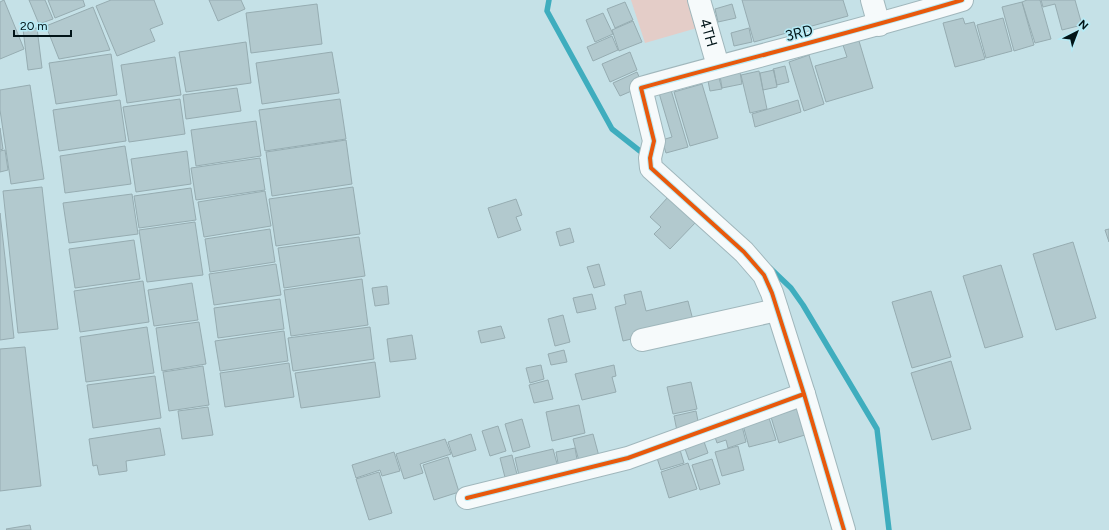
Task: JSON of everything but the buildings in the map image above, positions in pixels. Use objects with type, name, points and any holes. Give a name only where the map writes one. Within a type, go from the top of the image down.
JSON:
[{"type":"street","name":"4TH","points":[[699,0],[718,66]]},
{"type":"street","points":[[872,0],[879,25]]},
{"type":"street","name":"3RD","points":[[777,310],[772,293],[764,275],[755,263],[651,163],[654,141],[641,88],[718,66],[879,25],[962,0]]},
{"type":"street","points":[[642,340],[777,310],[804,394],[844,530]]},
{"type":"street","points":[[467,498],[628,458],[804,394]]},
{"type":"shaded area","points":[[631,0],[688,0],[697,28],[645,43]]},
{"type":"waterway","points":[[549,0],[547,11],[612,129],[645,155]]},
{"type":"waterway","points":[[770,268],[791,288],[803,305],[877,429],[889,530]]},
{"type":"cycle path","points":[[844,530],[804,394],[772,293],[764,275],[744,252],[651,168],[650,158],[654,141],[641,88],[962,0]]},
{"type":"cycle path","points":[[467,498],[628,458],[804,394]]}]
